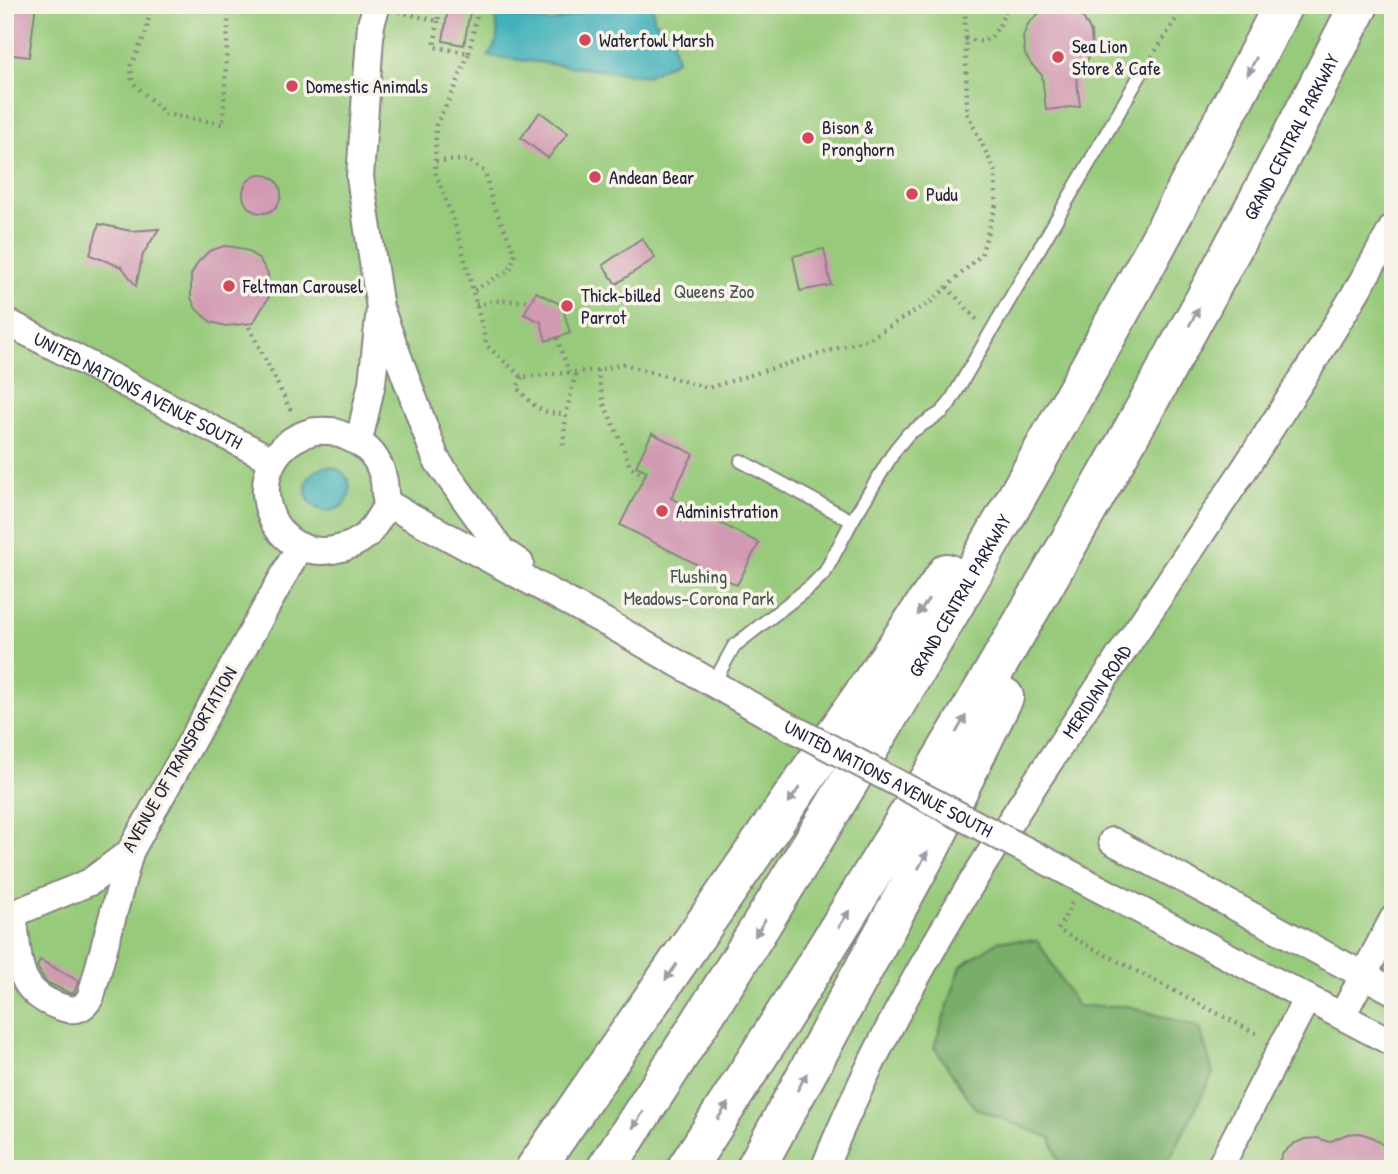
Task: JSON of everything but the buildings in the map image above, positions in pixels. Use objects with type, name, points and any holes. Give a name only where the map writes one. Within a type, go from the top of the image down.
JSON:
[{"type":"highway","name":"GRAND CENTRAL PARKWAY","points":[[606,1169],[843,793],[964,589],[1100,349],[1283,5]]},
{"type":"highway","name":"GRAND CENTRAL PARKWAY","points":[[686,1169],[882,857],[1031,605],[1161,377],[1359,5]]},
{"type":"highway","points":[[535,1169],[1100,349]]},
{"type":"highway","points":[[758,1160],[933,842],[1161,377]]},
{"type":"street","points":[[377,5],[371,24],[360,177],[380,308],[436,459],[502,551],[609,624]]},
{"type":"street","name":"MERIDIAN ROAD","points":[[824,1169],[859,1087],[983,864],[1287,404],[1393,228]]},
{"type":"street","points":[[359,441],[372,383],[380,308]]},
{"type":"street","name":"UNITED NATIONS AVENUE SOUTH","points":[[5,321],[272,460]]},
{"type":"street","points":[[332,431],[359,441],[374,455],[383,477],[388,504],[366,536],[346,548],[325,551],[300,546],[282,534],[268,513],[264,492],[267,471],[272,460],[286,444],[303,436],[311,432],[332,431]]},
{"type":"street","name":"UNITED NATIONS AVENUE SOUTH","points":[[388,504],[609,624],[775,719],[1393,1043]]},
{"type":"street","name":"AVENUE OF TRANSPORTATION","points":[[9,914],[90,882],[130,852],[300,546]]},
{"type":"street","points":[[1112,841],[1393,991]]},
{"type":"street","points":[[9,914],[28,987],[48,1003],[71,1010],[79,1009],[92,996],[130,852]]},
{"type":"street","points":[[1342,1016],[1393,919]]},
{"type":"street","points":[[1219,1169],[1307,998]]},
{"type":"lane","points":[[713,684],[734,646],[825,572],[895,450],[908,435],[942,412],[949,404],[1142,72]]},
{"type":"lane","points":[[741,461],[852,521]]},
{"type":"path","points":[[151,5],[146,33],[131,65],[132,82],[166,114],[223,124],[229,5]]},
{"type":"path","points":[[377,5],[438,21]]},
{"type":"path","points":[[440,5],[433,47],[469,53]]},
{"type":"path","points":[[479,5],[469,53],[436,125],[435,171],[458,233],[487,346],[522,377],[597,370],[623,364],[708,388],[868,339],[932,300],[981,256],[996,205],[995,171],[967,113],[965,5]]},
{"type":"path","points":[[965,39],[983,42],[992,36],[1008,5]]},
{"type":"path","points":[[1142,72],[1178,16],[1182,5]]},
{"type":"path","points":[[436,161],[467,160],[485,172],[492,202],[515,253],[510,270],[473,291]]},
{"type":"path","points":[[947,287],[988,333]]},
{"type":"path","points":[[476,305],[493,301],[531,301]]},
{"type":"path","points":[[249,327],[303,436]]},
{"type":"path","points":[[557,338],[569,373]]},
{"type":"path","points":[[597,370],[604,404],[630,467],[650,478]]},
{"type":"path","points":[[563,445],[566,414],[576,372]]},
{"type":"path","points":[[522,377],[517,388],[529,401],[547,414],[566,414]]},
{"type":"path","points":[[1058,930],[1282,1046]]},
{"type":"green space","name":"Flushing Meadows-Corona Park","points":[[5,5],[1393,5],[1393,1169],[5,1169]]},
{"type":"green space","points":[[1000,940],[1038,941],[1077,1006],[1128,1006],[1200,1028],[1213,1074],[1165,1169],[1061,1169],[1051,1138],[975,1108],[934,1047],[961,966]]},
{"type":"water","name":"Waterfowl Marsh","points":[[583,5],[653,5],[654,19],[671,35],[677,60],[647,76],[488,56],[498,35],[493,13],[552,22],[578,14]]},
{"type":"water","points":[[328,467],[343,474],[350,489],[343,504],[328,511],[313,504],[306,489],[313,474]]},
{"type":"place","name":"Waterfowl Marsh","points":[[585,40]]},
{"type":"place","name":"Sea Lion Store & Cafe","points":[[1058,57]]},
{"type":"place","name":"Domestic Animals","points":[[292,86]]},
{"type":"place","name":"Bison & Pronghorn","points":[[808,138]]},
{"type":"place","name":"Andean Bear","points":[[595,177]]},
{"type":"place","name":"Pudu","points":[[912,194]]},
{"type":"place","name":"Feltman Carousel","points":[[229,286]]},
{"type":"place","name":"Thick-billed Parrot","points":[[567,306]]},
{"type":"place","name":"Administration","points":[[662,511]]},
{"type":"park label","name":"Queens Zoo","points":[[714,291]]}]
